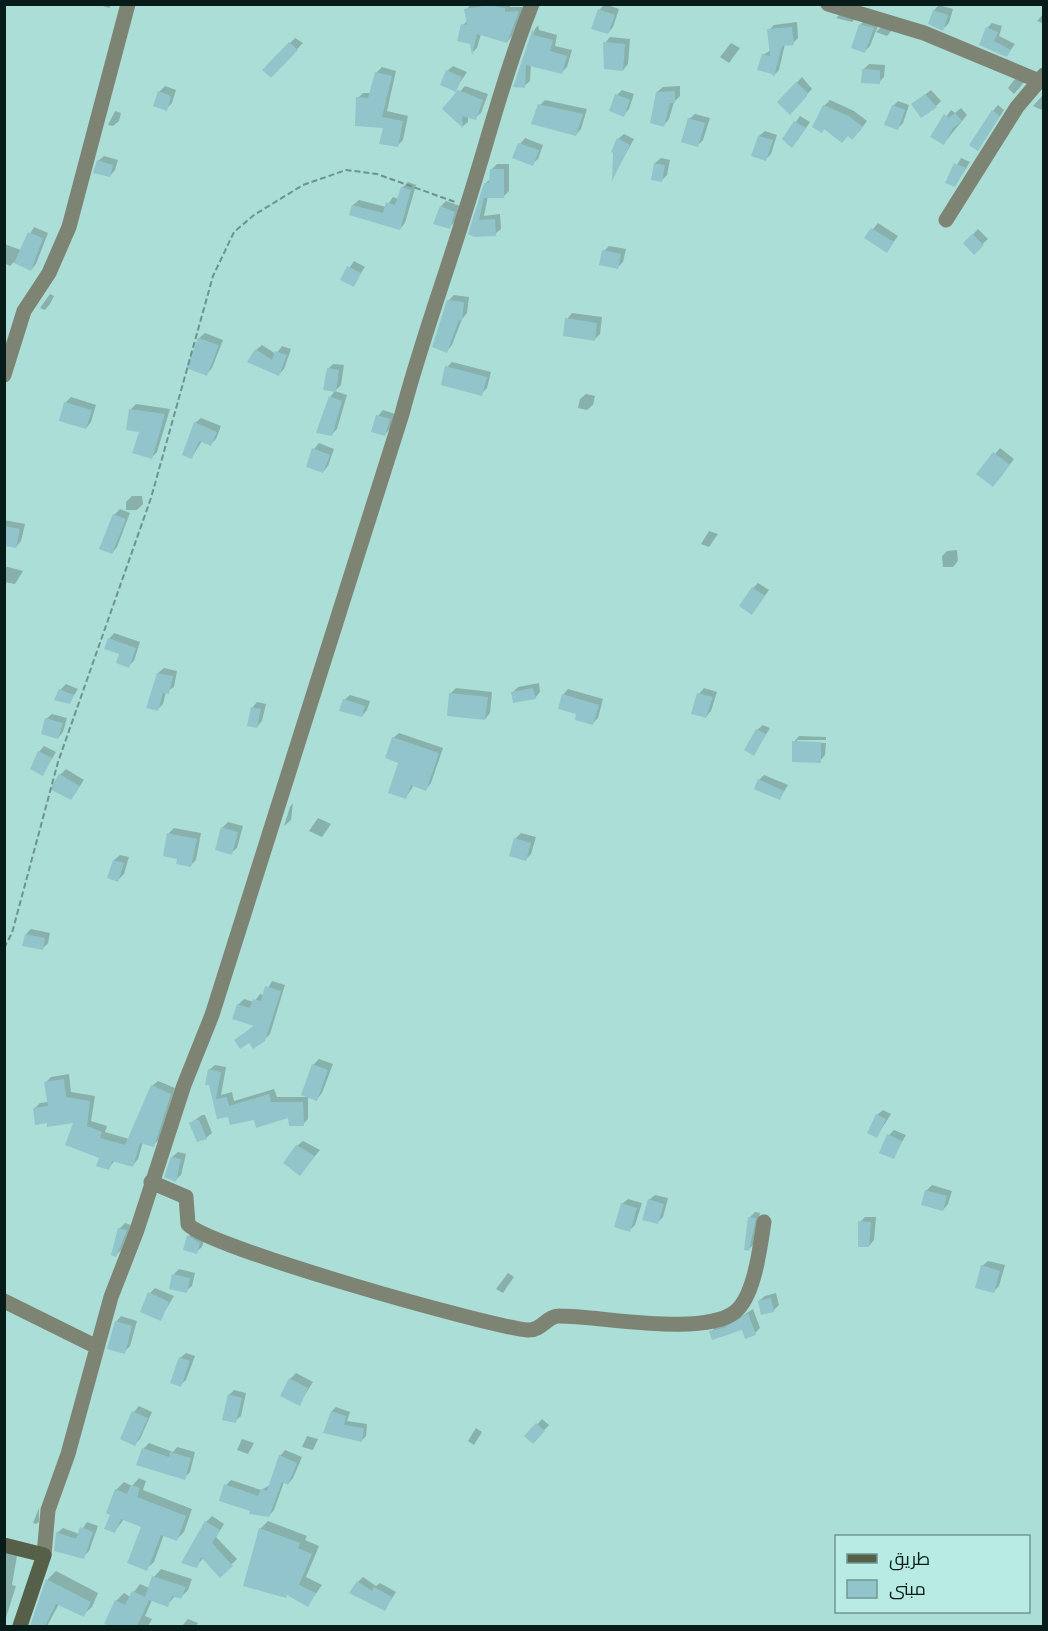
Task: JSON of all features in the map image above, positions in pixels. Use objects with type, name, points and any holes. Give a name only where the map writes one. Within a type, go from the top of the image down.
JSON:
[{"type":"main road","points":[[4,1545],[44,1555],[20,1626]]},
{"type":"street","points":[[4,375],[24,311],[49,273],[69,227],[128,4]]},
{"type":"street","points":[[44,1555],[48,1510],[68,1454],[97,1347],[184,1085],[215,1004],[402,414],[419,348],[467,207],[502,86],[532,4]]},
{"type":"street","points":[[828,4],[924,33],[1041,78],[1017,107],[946,220]]},
{"type":"street","points":[[152,1182],[186,1197],[188,1224],[199,1233],[256,1255],[413,1301],[497,1324],[529,1330],[557,1316],[618,1322],[672,1323],[726,1317],[736,1311],[749,1289],[764,1222]]},
{"type":"street","points":[[4,1301],[97,1347]]},
{"type":"path","points":[[4,948],[12,933],[58,762],[151,498],[213,276],[234,232],[254,215],[303,185],[346,170],[377,174],[467,207]]},
{"type":"building","points":[[489,5],[505,8],[505,12],[519,11],[507,43],[477,34],[472,55],[470,44],[457,41],[461,24],[467,25],[464,9]]},
{"type":"building","points":[[598,9],[615,15],[608,34],[591,29]]},
{"type":"building","points":[[933,10],[948,15],[943,31],[928,24]]},
{"type":"building","points":[[859,24],[874,28],[865,53],[851,48]]},
{"type":"building","points":[[792,27],[794,45],[782,46],[774,77],[772,74],[757,70],[762,54],[770,56],[767,29]]},
{"type":"building","points":[[986,27],[998,32],[994,41],[1011,50],[1007,57],[979,45]]},
{"type":"building","points":[[533,28],[534,35],[553,40],[550,51],[567,56],[562,74],[526,65],[525,88],[513,87]]},
{"type":"building","points":[[289,42],[298,50],[271,78],[262,70]]},
{"type":"building","points":[[603,42],[625,44],[623,71],[604,69]]},
{"type":"building","points":[[862,69],[880,70],[880,84],[861,83]]},
{"type":"building","points":[[446,70],[462,77],[456,92],[440,85]]},
{"type":"building","points":[[375,72],[392,76],[382,117],[403,121],[398,147],[379,144],[383,128],[355,126],[356,97],[368,98]]},
{"type":"building","points":[[796,82],[807,92],[807,96],[790,115],[777,102]]},
{"type":"building","points":[[458,90],[483,100],[476,120],[462,116],[463,128],[442,109]]},
{"type":"building","points":[[158,91],[171,96],[167,111],[153,106]]},
{"type":"building","points":[[675,91],[675,103],[670,103],[664,127],[650,123],[656,92]]},
{"type":"building","points":[[615,94],[630,100],[624,117],[609,111]]},
{"type":"building","points":[[925,94],[937,107],[921,118],[911,104]]},
{"type":"building","points":[[538,104],[583,114],[576,136],[531,124]]},
{"type":"building","points":[[823,105],[849,116],[863,127],[852,140],[848,136],[842,143],[824,129],[822,133],[812,127]]},
{"type":"building","points":[[892,105],[905,110],[898,130],[884,125]]},
{"type":"building","points":[[992,110],[1000,116],[978,151],[969,145]]},
{"type":"building","points":[[955,113],[962,121],[953,128],[944,145],[930,137],[944,114],[949,118]]},
{"type":"building","points":[[688,118],[705,123],[698,147],[681,142]]},
{"type":"building","points":[[794,121],[806,128],[792,148],[782,139]]},
{"type":"building","points":[[758,136],[773,140],[766,161],[751,156]]},
{"type":"building","points":[[617,138],[630,145],[612,181],[613,153],[611,152]]},
{"type":"building","points":[[518,143],[539,150],[533,166],[512,158]]},
{"type":"building","points":[[97,160],[113,165],[110,177],[93,173]]},
{"type":"building","points":[[654,163],[665,165],[662,182],[651,180]]},
{"type":"building","points":[[954,163],[966,168],[955,187],[945,183]]},
{"type":"building","points":[[490,169],[504,169],[504,198],[484,198],[479,220],[495,219],[496,236],[474,237],[468,234],[484,183],[489,183]]},
{"type":"building","points":[[401,187],[411,190],[400,230],[349,215],[352,205],[383,213],[386,202],[395,205]]},
{"type":"building","points":[[440,206],[455,212],[450,229],[433,224]]},
{"type":"building","points":[[871,228],[894,242],[887,253],[864,238]]},
{"type":"building","points":[[28,232],[43,238],[31,271],[14,263]]},
{"type":"building","points":[[972,234],[984,245],[974,255],[963,243]]},
{"type":"building","points":[[602,250],[621,254],[618,269],[599,265]]},
{"type":"building","points":[[347,266],[361,273],[354,287],[340,280]]},
{"type":"building","points":[[447,300],[464,302],[462,321],[459,320],[447,353],[432,347]]},
{"type":"building","points":[[565,318],[597,323],[595,341],[563,336]]},
{"type":"building","points":[[198,338],[219,345],[207,376],[186,368]]},
{"type":"building","points":[[255,349],[272,360],[275,351],[287,355],[279,376],[247,362]]},
{"type":"building","points":[[445,366],[487,377],[482,396],[441,385]]},
{"type":"building","points":[[327,368],[339,370],[336,392],[323,390]]},
{"type":"building","points":[[329,396],[342,401],[332,436],[316,433]]},
{"type":"building","points":[[64,402],[92,410],[86,429],[59,421]]},
{"type":"building","points":[[129,409],[165,414],[152,459],[132,453],[139,432],[126,430]]},
{"type":"building","points":[[376,415],[390,419],[385,436],[371,432]]},
{"type":"building","points":[[194,422],[217,432],[211,446],[199,441],[192,459],[182,455]]},
{"type":"building","points":[[312,448],[330,455],[323,473],[306,467]]},
{"type":"building","points":[[993,452],[1010,465],[993,487],[976,474]]},
{"type":"building","points":[[113,514],[126,519],[112,554],[99,549]]},
{"type":"building","points":[[4,526],[20,529],[16,548],[4,546]]},
{"type":"building","points":[[752,587],[765,596],[752,615],[739,606]]},
{"type":"building","points":[[108,638],[136,648],[129,668],[116,663],[119,654],[104,649]]},
{"type":"building","points":[[157,673],[173,676],[169,694],[163,693],[158,711],[146,708]]},
{"type":"building","points":[[533,688],[536,699],[513,703],[511,692]]},
{"type":"building","points":[[59,689],[74,695],[70,704],[54,700]]},
{"type":"building","points":[[449,693],[488,697],[485,720],[447,716]]},
{"type":"building","points":[[697,693],[713,697],[706,718],[691,714]]},
{"type":"building","points":[[562,694],[599,705],[593,725],[575,720],[576,714],[558,709]]},
{"type":"building","points":[[343,699],[365,706],[362,717],[339,711]]},
{"type":"building","points":[[251,707],[261,709],[257,728],[247,726]]},
{"type":"building","points":[[45,718],[63,723],[58,739],[41,734]]},
{"type":"building","points":[[756,729],[766,734],[754,756],[744,750]]},
{"type":"building","points":[[392,737],[439,753],[426,791],[411,785],[406,799],[388,793],[398,763],[385,758]]},
{"type":"building","points":[[792,741],[821,742],[821,763],[792,762]]},
{"type":"building","points":[[38,751],[52,758],[43,776],[30,769]]},
{"type":"building","points":[[59,774],[80,786],[71,800],[50,789]]},
{"type":"building","points":[[758,779],[784,791],[780,800],[754,789]]},
{"type":"building","points":[[221,827],[238,832],[232,855],[215,850]]},
{"type":"building","points":[[167,833],[197,839],[191,867],[176,864],[177,859],[163,856]]},
{"type":"building","points":[[514,838],[531,843],[526,861],[509,856]]},
{"type":"building","points":[[113,860],[124,863],[118,882],[107,878]]},
{"type":"building","points":[[25,934],[45,938],[43,950],[22,946]]},
{"type":"building","points":[[265,986],[281,991],[265,1041],[253,1049],[249,1043],[240,1049],[234,1040],[254,1026],[232,1019],[237,1004],[250,1008],[253,999],[261,1001]]},
{"type":"building","points":[[312,1064],[328,1070],[317,1101],[301,1095]]},
{"type":"building","points":[[208,1069],[221,1072],[216,1099],[227,1097],[229,1106],[269,1094],[271,1102],[303,1102],[304,1126],[289,1126],[288,1118],[256,1128],[254,1120],[230,1125],[228,1117],[217,1119],[209,1085],[205,1085]]},
{"type":"building","points":[[64,1079],[66,1097],[90,1101],[87,1126],[102,1132],[100,1138],[125,1145],[151,1085],[171,1094],[154,1147],[140,1143],[133,1167],[112,1161],[109,1170],[96,1166],[99,1158],[65,1145],[73,1123],[47,1127],[47,1123],[35,1125],[33,1108],[48,1106],[44,1082]]},
{"type":"building","points":[[876,1114],[886,1119],[877,1138],[867,1133]]},
{"type":"building","points":[[199,1120],[207,1139],[197,1142],[189,1123]]},
{"type":"building","points":[[887,1134],[902,1141],[894,1159],[879,1153]]},
{"type":"building","points":[[296,1145],[315,1156],[300,1176],[283,1163]]},
{"type":"building","points":[[171,1157],[181,1159],[176,1182],[164,1177]]},
{"type":"building","points":[[925,1190],[947,1196],[943,1211],[921,1205]]},
{"type":"building","points":[[648,1199],[664,1204],[658,1224],[642,1220]]},
{"type":"building","points":[[621,1203],[637,1208],[630,1232],[614,1227]]},
{"type":"building","points":[[748,1217],[756,1218],[749,1251],[744,1250]]},
{"type":"building","points":[[858,1221],[871,1222],[869,1247],[858,1247]]},
{"type":"building","points":[[118,1228],[127,1230],[116,1257],[111,1255]]},
{"type":"building","points":[[187,1235],[200,1243],[197,1254],[183,1250]]},
{"type":"building","points":[[981,1265],[1000,1271],[994,1293],[975,1288]]},
{"type":"building","points":[[172,1274],[190,1278],[187,1293],[169,1289]]},
{"type":"building","points":[[148,1292],[169,1302],[161,1321],[140,1312]]},
{"type":"building","points":[[771,1298],[774,1312],[761,1315],[758,1301]]},
{"type":"building","points":[[748,1313],[756,1335],[745,1339],[742,1330],[712,1340],[709,1331],[724,1328]]},
{"type":"building","points":[[115,1321],[132,1326],[125,1354],[107,1349]]},
{"type":"building","points":[[179,1357],[190,1361],[181,1387],[170,1383]]},
{"type":"building","points":[[289,1378],[308,1388],[300,1406],[280,1396]]},
{"type":"building","points":[[228,1394],[242,1398],[236,1423],[222,1420]]},
{"type":"building","points":[[132,1411],[148,1418],[135,1446],[120,1439]]},
{"type":"building","points":[[331,1411],[346,1416],[344,1425],[364,1428],[362,1442],[323,1433]]},
{"type":"building","points":[[536,1423],[545,1431],[533,1444],[524,1436]]},
{"type":"building","points":[[142,1448],[169,1457],[170,1452],[191,1458],[185,1480],[136,1465]]},
{"type":"building","points":[[279,1455],[297,1463],[288,1485],[282,1482],[269,1517],[249,1514],[250,1511],[219,1501],[224,1484],[258,1496],[261,1489],[267,1491]]},
{"type":"building","points":[[131,1485],[140,1488],[137,1497],[186,1516],[177,1541],[161,1535],[147,1571],[127,1563],[141,1527],[121,1519],[115,1533],[104,1529],[110,1515],[106,1513],[115,1489],[127,1494]]},
{"type":"building","points":[[205,1521],[220,1530],[212,1543],[233,1566],[220,1578],[201,1557],[197,1568],[181,1563]]},
{"type":"building","points":[[80,1527],[93,1532],[84,1559],[54,1551],[56,1532],[76,1539]]},
{"type":"building","points":[[259,1528],[300,1543],[298,1548],[312,1554],[299,1585],[316,1593],[308,1607],[287,1595],[286,1598],[243,1586]]},
{"type":"building","points":[[152,1576],[186,1587],[181,1599],[172,1596],[168,1607],[149,1600],[137,1626],[104,1624],[115,1600],[125,1605],[132,1591],[145,1597]]},
{"type":"building","points":[[46,1579],[91,1602],[84,1617],[56,1604],[45,1626],[30,1626]]},
{"type":"building","points":[[357,1581],[372,1591],[374,1587],[392,1597],[385,1611],[349,1593]]}]
